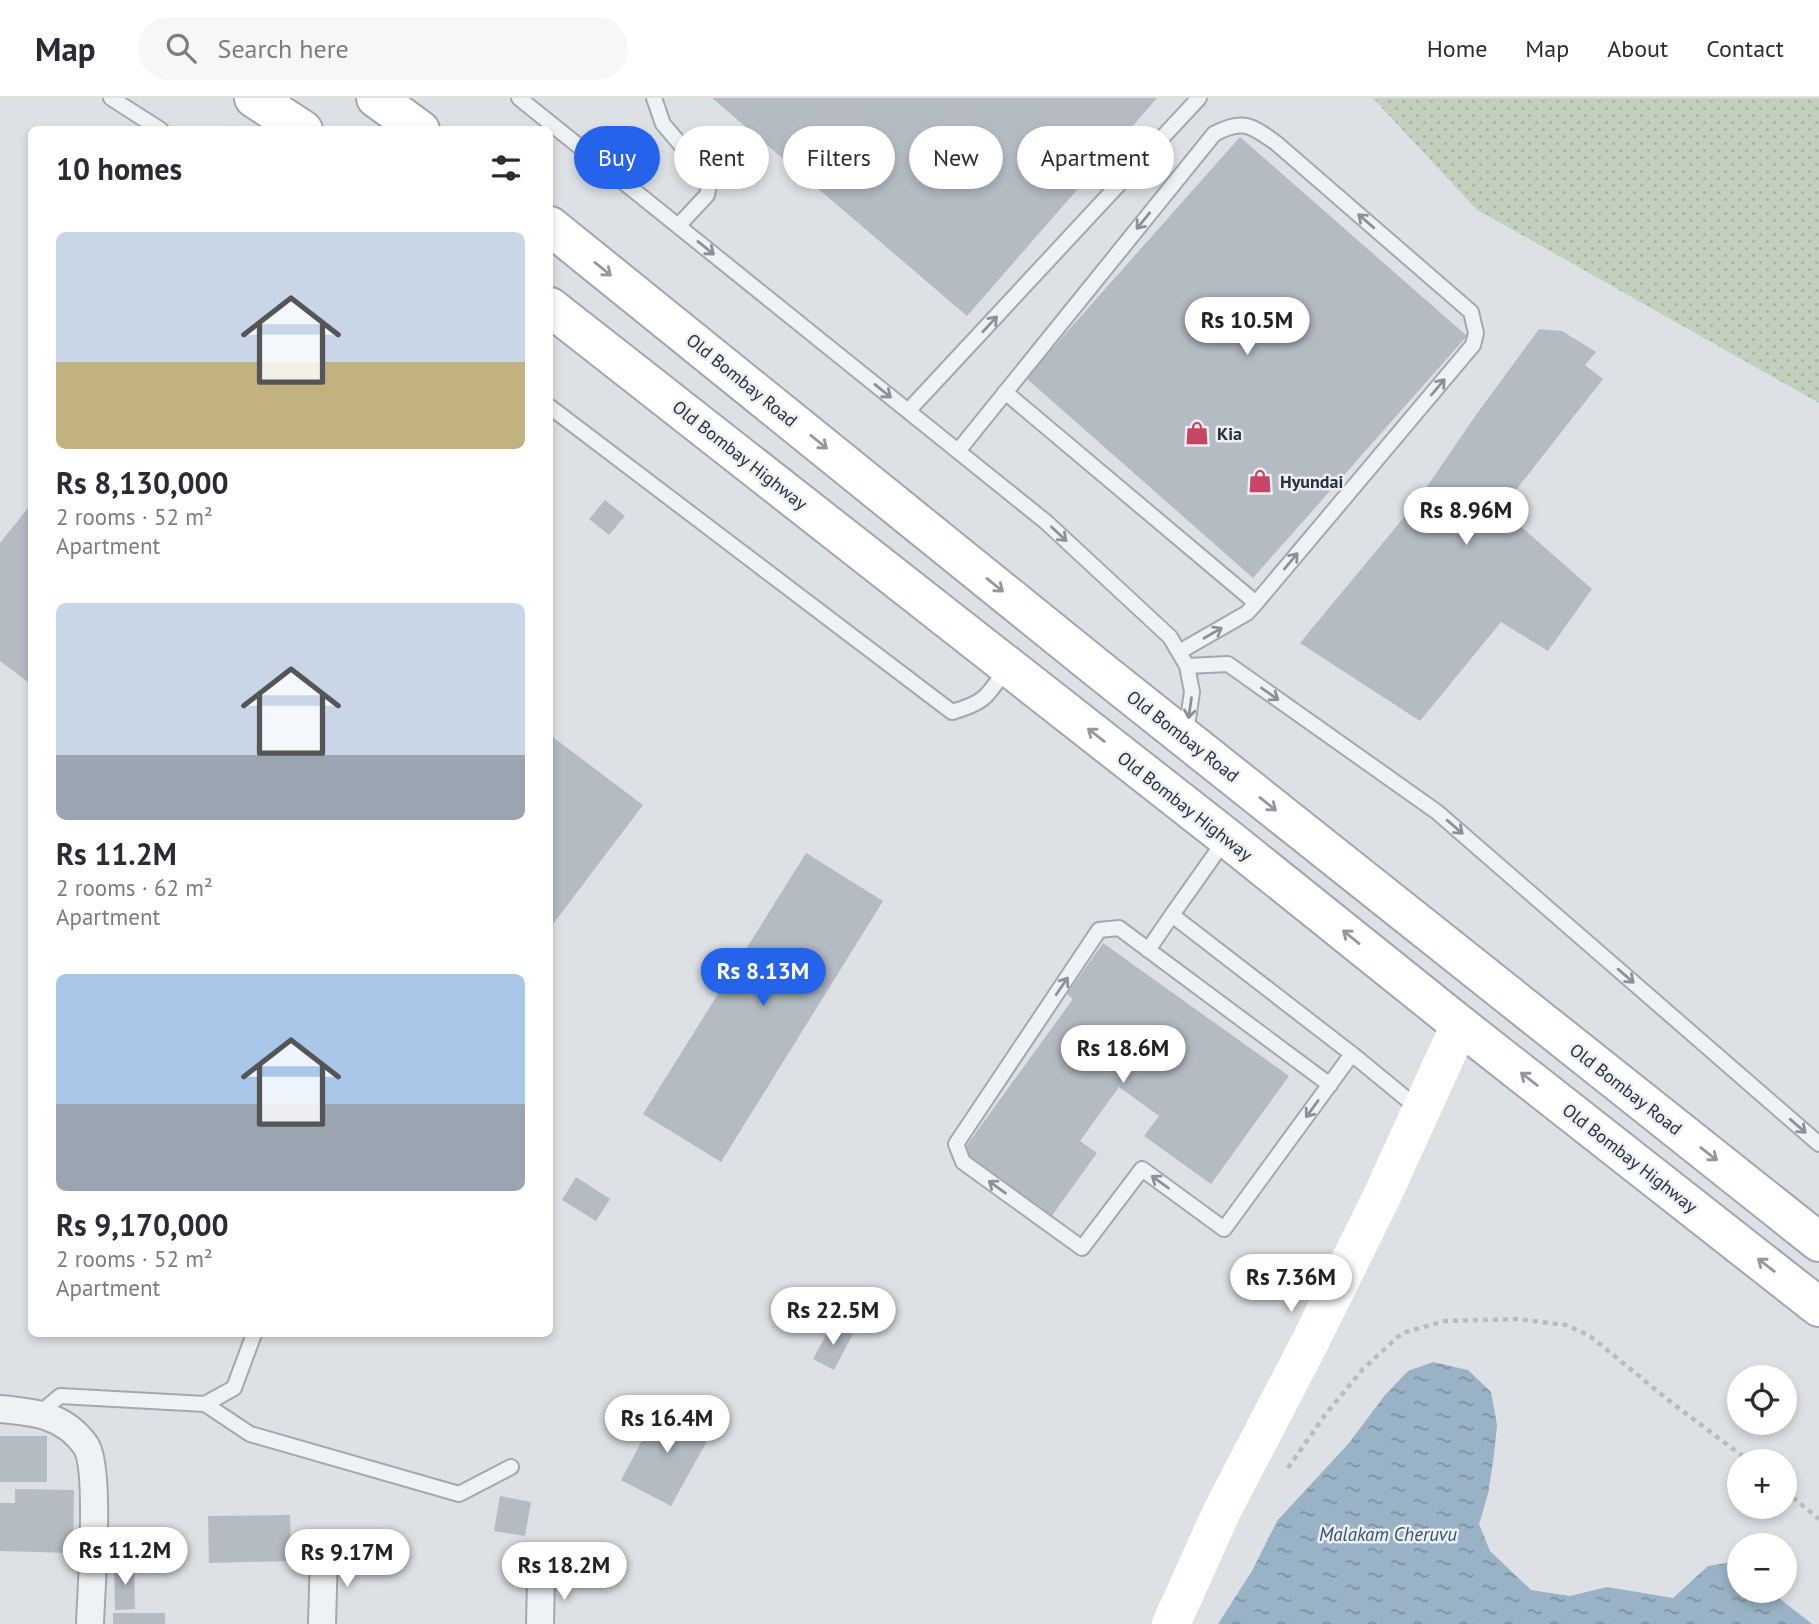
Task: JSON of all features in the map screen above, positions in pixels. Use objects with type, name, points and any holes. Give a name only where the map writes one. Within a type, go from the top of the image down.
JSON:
[{"type":"main road","points":[[254,98],[297,126]]},
{"type":"main road","points":[[376,98],[414,126]]},
{"type":"main road","name":"Old Bombay Road","points":[[553,228],[1186,738],[1819,1242]]},
{"type":"main road","name":"Old Bombay Highway","points":[[553,309],[1819,1307]]},
{"type":"main road","points":[[1171,1624],[1222,1511],[1383,1194],[1460,1025]]},
{"type":"street","points":[[0,1409],[40,1413],[63,1424],[86,1447],[94,1477],[90,1624]]},
{"type":"street","points":[[322,1624],[324,1553]]},
{"type":"street","points":[[540,1624],[541,1579]]},
{"type":"lane","points":[[111,98],[155,126]]},
{"type":"lane","points":[[519,98],[1046,522],[1170,636],[1187,666],[1192,692],[1186,738]]},
{"type":"lane","points":[[654,98],[663,124],[710,178],[707,195],[679,225]]},
{"type":"lane","points":[[908,411],[1199,98]]},
{"type":"lane","points":[[958,451],[1214,134],[1229,126],[1252,126],[1276,143],[1471,312],[1476,333],[1473,345],[1256,603],[1247,613],[1179,652]]},
{"type":"lane","points":[[1005,392],[1256,603]]},
{"type":"lane","points":[[553,409],[953,712],[975,706],[981,701],[1008,666]]},
{"type":"lane","points":[[1187,666],[1228,664],[1437,812],[1819,1144]]},
{"type":"lane","points":[[1148,950],[1227,838]]},
{"type":"lane","points":[[1172,915],[1352,1054],[1421,1111]]},
{"type":"lane","points":[[1330,1085],[1119,928],[1099,930],[956,1144],[963,1162],[1082,1248],[1142,1168],[1224,1229],[1330,1085],[1352,1054]]},
{"type":"lane","points":[[205,1404],[234,1388],[253,1337]]},
{"type":"lane","points":[[40,1413],[60,1396],[205,1404],[250,1434],[459,1493],[511,1467]]},
{"type":"path","points":[[1284,1473],[1325,1415],[1363,1368],[1402,1333],[1445,1321],[1517,1319],[1566,1325],[1590,1336],[1672,1404],[1733,1449]]},
{"type":"path","points":[[1797,1501],[1819,1519]]},
{"type":"green space","points":[[1373,98],[1819,98],[1819,403],[1476,209]]},
{"type":"water","name":"Malakam Cheruvu","points":[[1433,1362],[1468,1370],[1491,1392],[1497,1425],[1488,1494],[1479,1524],[1490,1551],[1531,1590],[1570,1596],[1607,1587],[1673,1598],[1708,1566],[1727,1563],[1727,1603],[1785,1603],[1812,1624],[1218,1624],[1252,1571],[1277,1521],[1349,1443],[1385,1395],[1408,1371]]},
{"type":"building","points":[[712,98],[1157,98],[1133,126],[1017,126],[1017,189],[1078,189],[967,316],[818,189],[895,189],[895,126],[783,126],[783,159],[769,147],[769,126],[745,126]]},
{"type":"building","points":[[1240,137],[1467,336],[1253,578],[1026,378]]},
{"type":"building","points":[[1539,329],[1562,331],[1596,352],[1585,365],[1603,379],[1501,509],[1592,589],[1548,651],[1501,622],[1420,721],[1300,643],[1415,504]]},
{"type":"building","points":[[605,500],[625,516],[609,535],[589,519]]},
{"type":"building","points":[[28,508],[28,682],[0,661],[0,543]]},
{"type":"building","points":[[553,737],[643,805],[553,924]]},
{"type":"building","points":[[806,853],[883,901],[721,1162],[643,1114]]},
{"type":"building","points":[[1103,943],[1289,1076],[1211,1184],[1144,1136],[1159,1116],[1119,1087],[1080,1141],[1097,1153],[1051,1217],[961,1153],[1073,999],[1067,994]]},
{"type":"building","points":[[576,1177],[610,1199],[596,1221],[562,1200]]},
{"type":"building","points":[[832,1324],[853,1334],[834,1370],[813,1359]]},
{"type":"building","points":[[662,1403],[713,1430],[671,1506],[621,1480]]},
{"type":"building","points":[[0,1436],[47,1436],[47,1482],[0,1482]]},
{"type":"building","points":[[15,1489],[74,1490],[73,1553],[0,1551],[0,1503],[15,1503]]},
{"type":"building","points":[[500,1496],[531,1502],[525,1536],[494,1531]]},
{"type":"building","points":[[290,1515],[291,1561],[209,1563],[208,1516]]},
{"type":"building","points":[[134,1565],[135,1609],[115,1610],[114,1566]]},
{"type":"building","points":[[113,1613],[165,1613],[165,1624],[113,1624]]},
{"type":"place","name":"Kia","points":[[1197,433]]},
{"type":"place","name":"Hyundai","points":[[1260,481]]}]
